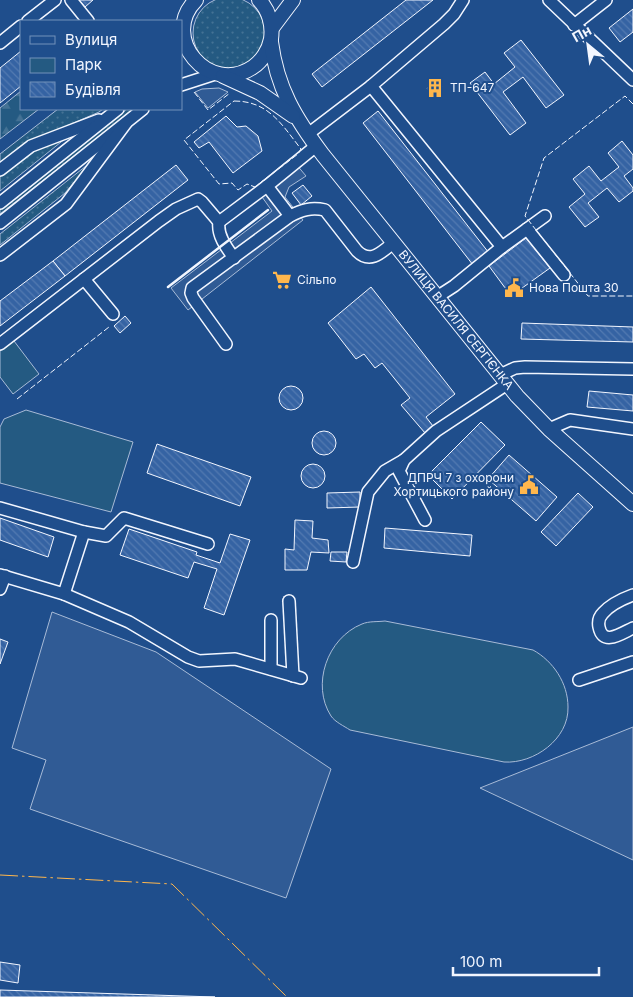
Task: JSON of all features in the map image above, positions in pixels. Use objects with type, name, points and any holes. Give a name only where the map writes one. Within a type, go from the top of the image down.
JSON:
[{"type":"main road","points":[[182,0],[183,27]]},
{"type":"main road","points":[[183,27],[192,4],[196,0]]},
{"type":"main road","name":"ВУЛИЦЯ ВАСИЛЯ СЕРГІЄНКА","points":[[259,0],[269,15],[278,78],[285,97],[297,119],[312,140],[504,380],[549,429],[633,504]]},
{"type":"main road","points":[[218,74],[235,75],[247,71],[262,59],[271,35],[293,0]]},
{"type":"main road","name":"ВУЛИЦЯ ВАСИЛЯ СЕРГІЄНКА","points":[[183,27],[185,44],[191,57],[202,67],[260,92],[297,119]]},
{"type":"street","points":[[29,20],[55,0]]},
{"type":"street","points":[[71,0],[87,20]]},
{"type":"street","points":[[219,222],[267,186],[312,140],[371,86],[444,24],[454,14],[463,0]]},
{"type":"street","points":[[549,0],[632,78]]},
{"type":"street","points":[[574,24],[606,0]]},
{"type":"street","points":[[0,43],[20,27]]},
{"type":"street","points":[[182,85],[218,74]]},
{"type":"street","points":[[371,86],[502,247]]},
{"type":"street","points":[[0,223],[142,110]]},
{"type":"street","points":[[0,170],[31,146],[114,112]]},
{"type":"street","points":[[0,203],[114,112]]},
{"type":"street","points":[[0,254],[66,204],[126,123]]},
{"type":"street","points":[[267,186],[290,216]]},
{"type":"street","points":[[0,344],[158,221],[194,200],[202,202],[219,222],[219,229],[224,244],[234,258]]},
{"type":"street","points":[[226,344],[193,298],[191,293],[195,285],[290,216],[311,208],[325,210],[357,251],[367,258],[382,252],[393,243]]},
{"type":"street","points":[[437,297],[545,216]]},
{"type":"street","points":[[527,229],[564,274]]},
{"type":"street","points":[[84,280],[113,314]]},
{"type":"street","points":[[353,562],[368,492],[385,471],[404,460],[436,431],[504,380],[515,368],[633,369]]},
{"type":"street","points":[[549,429],[570,420],[633,429]]},
{"type":"street","points":[[404,460],[399,471],[425,520]]},
{"type":"street","points":[[0,508],[84,532],[106,536],[124,518],[208,544]]},
{"type":"street","points":[[64,594],[84,532]]},
{"type":"street","points":[[0,589],[2,575],[64,594],[129,622],[188,657],[199,661],[235,660],[297,677],[289,601]]},
{"type":"street","points":[[633,595],[620,600],[604,612],[598,620],[601,634],[604,637],[613,637],[633,628]]},
{"type":"street","points":[[271,620],[271,670]]},
{"type":"street","points":[[579,680],[633,662]]},
{"type":"green space","points":[[218,-1],[240,-1],[249,3],[259,13],[264,26],[264,40],[259,53],[249,63],[236,68],[222,68],[209,63],[199,53],[194,40],[194,26],[199,13],[209,3]]},
{"type":"green space","points":[[20,92],[20,110],[38,110],[0,139],[0,108]]},
{"type":"green space","points":[[57,110],[102,110],[25,144],[0,163],[0,154]]},
{"type":"green space","points":[[126,110],[133,110],[0,214],[0,209]]},
{"type":"green space","points":[[71,134],[0,191],[0,175],[34,149]]},
{"type":"green space","points":[[91,162],[65,193],[0,245],[0,234]]},
{"type":"green space","points":[[14,341],[39,374],[13,394],[0,377],[0,351]]},
{"type":"green space","points":[[26,410],[133,442],[111,512],[0,483],[0,427],[4,419]]},
{"type":"green space","points":[[385,621],[533,650],[547,660],[562,681],[568,707],[567,719],[563,729],[548,747],[538,754],[515,762],[504,762],[350,730],[331,716],[325,704],[322,691],[326,664],[340,640],[350,631],[365,623]]},
{"type":"shaded area","points":[[219,88],[228,92],[208,108],[195,92],[202,89]]},
{"type":"shaded area","points":[[291,158],[306,176],[289,187],[285,197],[303,220],[188,310],[171,288],[272,211],[255,187]]},
{"type":"shaded area","points":[[52,612],[156,652],[331,769],[286,898],[30,809],[46,760],[12,748]]},
{"type":"shaded area","points":[[633,727],[633,860],[480,788]]},
{"type":"building","points":[[79,0],[93,0],[85,7]]},
{"type":"building","points":[[406,0],[433,0],[322,87],[312,74]]},
{"type":"building","points":[[633,9],[633,32],[620,42],[609,28]]},
{"type":"building","points":[[521,40],[564,95],[546,108],[523,77],[503,92],[526,123],[510,135],[470,83],[485,72],[494,84],[515,67],[504,53]]},
{"type":"building","points":[[20,52],[20,87],[0,103],[0,68]]},
{"type":"building","name":"ТП-647","points":[[437,80],[442,87],[432,95],[427,88]]},
{"type":"building","points":[[378,111],[489,253],[473,265],[363,123]]},
{"type":"building","points":[[226,116],[237,127],[246,126],[258,136],[262,151],[233,173],[209,142],[199,148],[194,142]]},
{"type":"building","points":[[622,141],[633,155],[633,169],[624,176],[633,188],[633,191],[619,202],[607,188],[588,203],[599,217],[585,227],[569,207],[585,194],[573,179],[589,166],[601,181],[619,167],[608,153]]},
{"type":"building","points":[[176,165],[188,180],[65,276],[53,261]]},
{"type":"building","points":[[303,185],[312,196],[301,205],[292,193]]},
{"type":"building","points":[[526,238],[550,268],[511,296],[489,266]]},
{"type":"building","points":[[53,261],[65,276],[0,326],[0,301]]},
{"type":"building","points":[[371,287],[455,394],[426,417],[433,426],[425,433],[401,405],[410,398],[382,363],[375,368],[364,354],[356,359],[328,323]]},
{"type":"building","points":[[125,316],[131,323],[120,333],[114,326]]},
{"type":"building","points":[[522,323],[633,327],[633,342],[521,339]]},
{"type":"building","points":[[291,386],[300,389],[303,398],[300,407],[291,410],[282,407],[279,398],[282,389]]},
{"type":"building","points":[[589,391],[633,395],[633,411],[587,407]]},
{"type":"building","points":[[481,422],[505,445],[452,499],[428,475]]},
{"type":"building","points":[[324,431],[333,434],[336,443],[333,452],[324,455],[315,452],[312,443],[315,434]]},
{"type":"building","points":[[157,444],[251,477],[240,506],[147,473]]},
{"type":"building","points":[[509,455],[557,497],[536,521],[488,479]]},
{"type":"building","points":[[313,464],[322,467],[325,476],[322,485],[313,488],[304,485],[301,476],[304,467]]},
{"type":"building","points":[[360,492],[360,507],[327,508],[327,493]]},
{"type":"building","points":[[578,493],[593,507],[556,546],[541,532]]},
{"type":"building","points":[[0,518],[54,537],[48,557],[0,540]]},
{"type":"building","points":[[295,520],[313,521],[312,538],[328,540],[329,553],[311,552],[307,570],[285,570],[285,549],[294,550]]},
{"type":"building","points":[[385,528],[472,535],[470,556],[384,548]]},
{"type":"building","points":[[129,529],[197,552],[196,555],[220,563],[230,534],[250,540],[224,615],[204,608],[217,569],[194,562],[188,578],[120,555]]},
{"type":"building","points":[[331,552],[347,552],[346,562],[330,561]]},
{"type":"building","points":[[0,639],[8,642],[0,664]]},
{"type":"building","points":[[0,962],[20,965],[18,983],[0,980]]},
{"type":"building","points":[[0,990],[215,997],[0,997]]},
{"type":"fence","points":[[194,92],[208,110],[230,93]]},
{"type":"fence","points":[[633,104],[625,96],[544,158],[525,216],[588,296],[633,296]]},
{"type":"fence","points":[[234,101],[257,105],[266,110],[281,123],[301,149],[298,154],[255,187],[247,184],[238,190],[232,183],[219,184],[184,140],[234,101]]},
{"type":"fence","points":[[17,399],[109,327]]},
{"type":"wall","points":[[168,287],[268,210]]},
{"type":"power","points":[[0,875],[172,884],[287,997]]},
{"type":"place","name":"ТП-647","points":[[435,88]]},
{"type":"place","name":"Сільпо","points":[[282,280]]},
{"type":"place","name":"Нова Пошта 30","points":[[514,288]]},
{"type":"place","name":"ДПРЧ 7 з охорони Хортицького району","points":[[529,485]]}]
